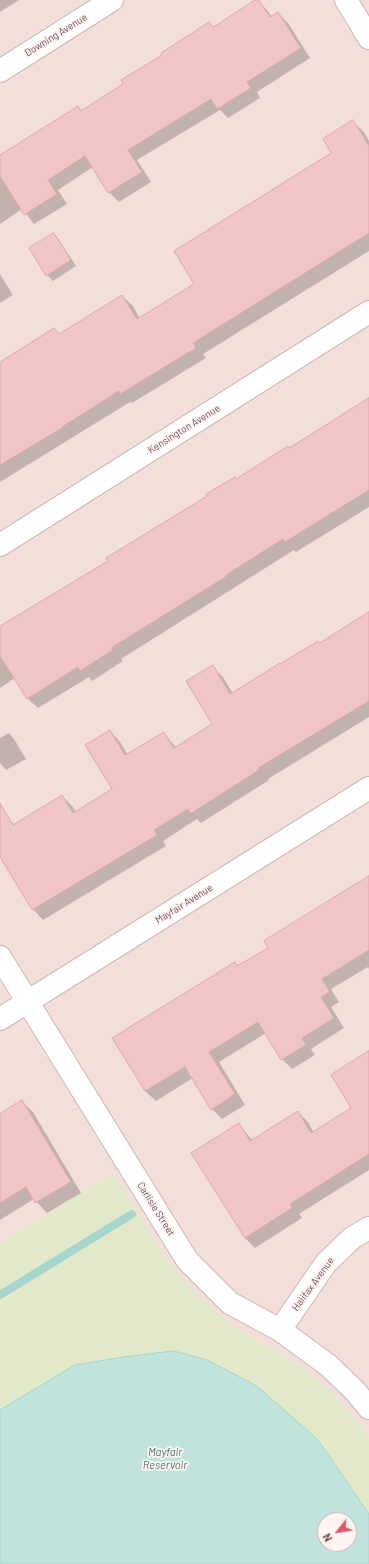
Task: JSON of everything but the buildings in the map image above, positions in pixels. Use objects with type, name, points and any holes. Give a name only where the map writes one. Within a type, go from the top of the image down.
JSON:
[{"type":"street","name":"Downing Avenue","points":[[0,71],[112,0]]},
{"type":"street","points":[[346,0],[369,38]]},
{"type":"street","name":"Kensington Avenue","points":[[0,545],[369,312]]},
{"type":"street","name":"Mayfair Avenue","points":[[0,1019],[369,788]]},
{"type":"street","name":"Carlisle Street","points":[[0,957],[187,1260],[230,1303],[280,1330],[328,1365],[369,1408]]},
{"type":"street","name":"Halifax Avenue","points":[[280,1330],[326,1263],[352,1238],[369,1228]]},
{"type":"shaded area","points":[[0,0],[369,0],[369,1437],[359,1423],[334,1395],[306,1370],[233,1326],[198,1296],[165,1257],[114,1173],[0,1244]]},
{"type":"green space","name":"Mayfair Reservoir","points":[[114,1173],[165,1257],[198,1296],[233,1326],[306,1370],[334,1395],[359,1423],[369,1437],[369,1564],[0,1564],[0,1244]]},
{"type":"water","name":"Mayfair Reservoir","points":[[174,1351],[207,1360],[257,1386],[318,1440],[369,1514],[369,1564],[0,1564],[0,1410],[75,1365]]},
{"type":"waterway","points":[[0,1295],[132,1214]]}]
